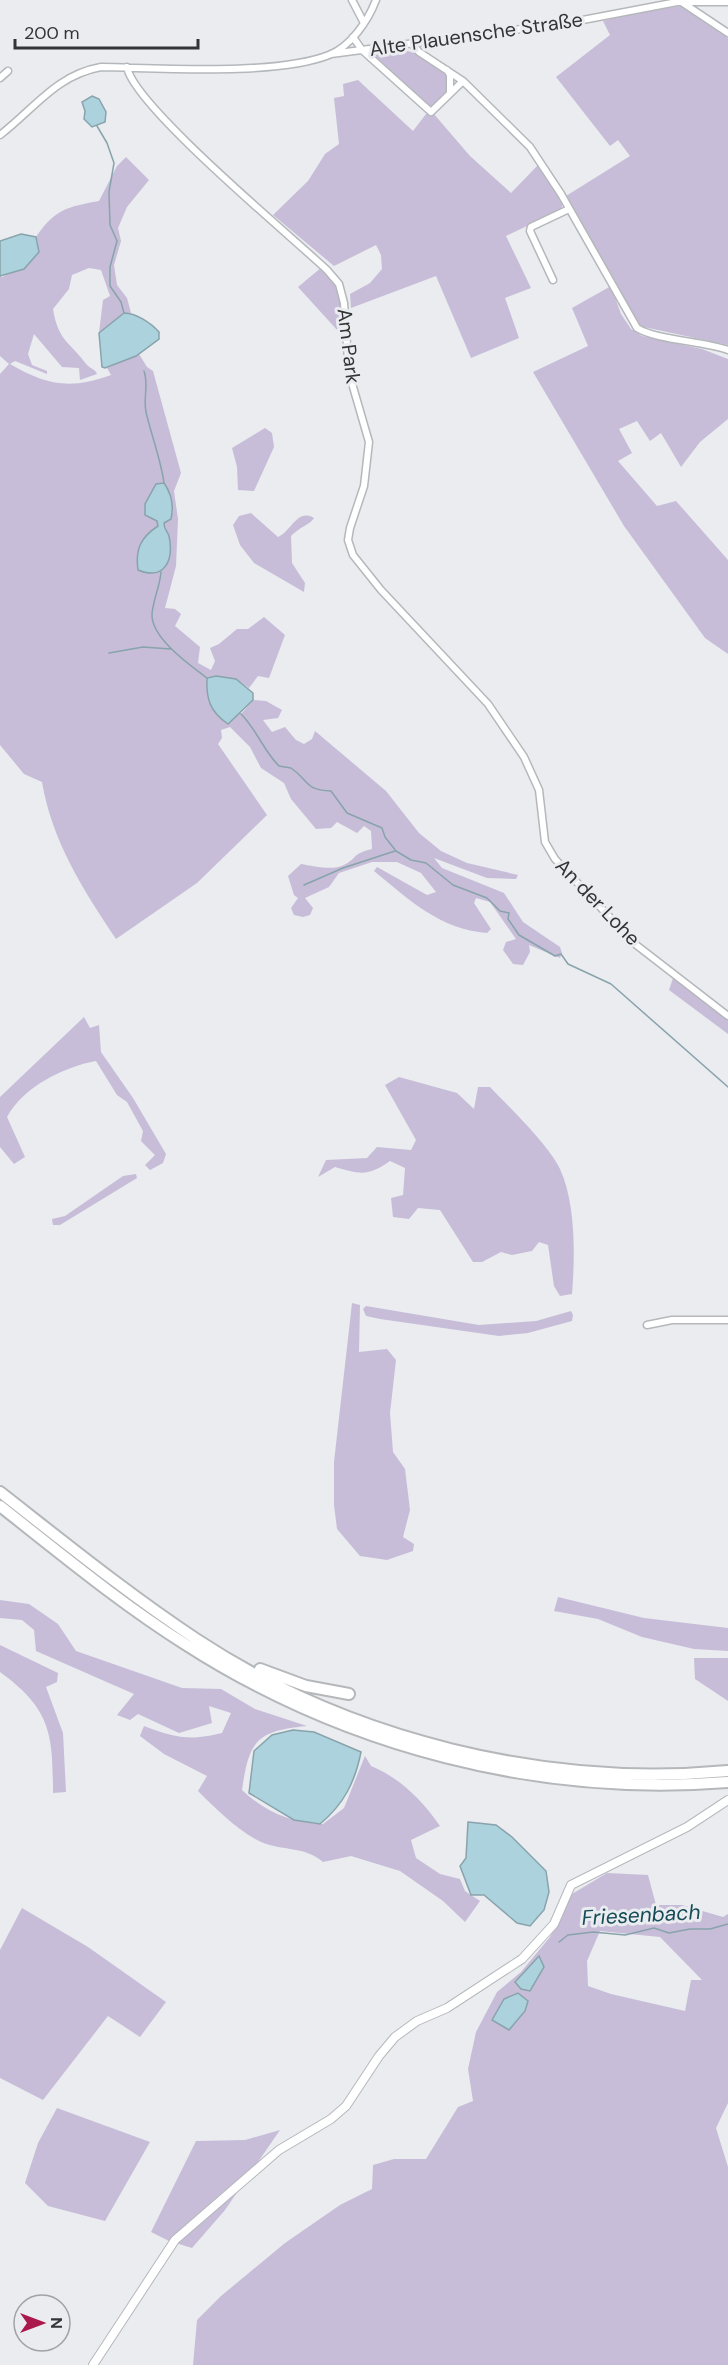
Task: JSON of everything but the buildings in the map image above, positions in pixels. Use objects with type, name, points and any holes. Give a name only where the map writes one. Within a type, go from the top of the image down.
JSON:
[{"type":"highway","points":[[0,1492],[153,1610],[198,1640],[280,1686],[337,1712],[441,1746],[501,1760],[611,1773],[728,1772]]},
{"type":"highway","points":[[0,1506],[185,1644],[275,1695],[381,1739],[438,1757],[553,1778],[663,1785],[728,1782]]},
{"type":"highway","points":[[198,1640],[211,1643],[258,1668],[290,1680],[326,1691],[348,1694]]},
{"type":"street","points":[[352,0],[364,23]]},
{"type":"street","points":[[331,54],[353,37],[364,23],[376,0]]},
{"type":"street","points":[[677,2],[687,4],[728,33]]},
{"type":"street","name":"Alte Plauensche Straße","points":[[0,135],[64,79],[81,70],[127,67],[279,65],[331,54],[567,23],[677,2],[728,2]]},
{"type":"street","points":[[353,37],[362,50],[431,112],[462,81]]},
{"type":"street","points":[[412,44],[419,52],[446,67],[530,147],[569,209],[637,327],[647,333],[710,343],[728,350]]},
{"type":"street","name":"Am Park","points":[[127,67],[135,85],[164,121],[313,256],[339,284],[344,303],[349,373],[369,442],[364,486],[348,540],[353,555],[381,590]]},
{"type":"street","points":[[446,67],[450,75],[450,93]]},
{"type":"street","points":[[0,78],[8,71]]},
{"type":"street","points":[[553,280],[530,231],[531,227],[569,209]]},
{"type":"street","name":"An der Lohe","points":[[381,590],[488,704],[524,757],[539,790],[545,842],[555,859],[635,944],[728,1016]]},
{"type":"street","points":[[647,1325],[672,1320],[728,1320]]},
{"type":"street","points":[[93,2365],[175,2240],[279,2150],[331,2119],[346,2106],[379,2056],[395,2037],[417,2021],[447,2008],[522,1959],[554,1924],[570,1885],[687,1827],[728,1800]]},
{"type":"shaded area","points":[[682,6],[728,38],[728,345],[639,326],[631,318],[608,271],[566,196],[630,156],[618,140],[610,146],[556,77],[610,35],[603,21],[644,11]]},
{"type":"shaded area","points":[[397,48],[415,53],[446,72],[448,90],[431,107],[373,56],[373,52]]},
{"type":"shaded area","points":[[358,80],[413,131],[426,114],[433,113],[470,156],[511,193],[539,164],[563,202],[561,210],[506,236],[531,288],[505,298],[519,338],[471,358],[436,276],[351,308],[350,294],[370,283],[382,269],[381,255],[376,245],[334,266],[273,215],[308,181],[325,154],[339,144],[334,98],[344,96],[343,84]]},
{"type":"shaded area","points":[[126,157],[149,180],[127,207],[118,228],[121,241],[114,265],[117,285],[127,298],[131,313],[124,313],[99,333],[103,300],[110,296],[101,270],[89,268],[72,275],[69,289],[53,309],[55,320],[61,335],[97,374],[80,380],[79,368],[62,367],[34,334],[28,354],[32,365],[47,371],[47,374],[15,361],[10,364],[47,381],[71,384],[111,375],[107,368],[139,354],[147,367],[153,371],[181,473],[174,491],[178,519],[176,566],[165,608],[175,609],[181,614],[175,626],[200,647],[198,663],[211,670],[215,661],[210,648],[219,644],[237,629],[248,629],[264,617],[285,635],[269,678],[258,676],[249,688],[236,679],[241,714],[253,700],[266,701],[282,710],[278,718],[263,720],[272,732],[285,727],[296,740],[304,744],[312,739],[315,731],[386,791],[419,833],[441,851],[467,863],[518,875],[516,879],[487,878],[434,858],[442,868],[504,893],[523,922],[560,947],[562,953],[560,958],[529,945],[530,952],[523,965],[513,964],[503,950],[506,942],[516,939],[490,902],[476,898],[474,903],[491,929],[487,933],[455,926],[426,911],[374,871],[377,867],[427,895],[436,892],[421,873],[397,862],[372,862],[339,873],[329,887],[305,898],[313,908],[310,915],[303,917],[294,915],[291,908],[298,898],[294,895],[288,876],[301,864],[329,868],[344,865],[358,854],[372,849],[371,831],[364,826],[357,833],[337,822],[331,828],[316,829],[291,799],[284,783],[261,768],[250,747],[230,727],[221,730],[222,738],[218,744],[267,815],[197,883],[116,939],[92,902],[61,845],[53,825],[42,782],[24,774],[0,745],[0,374],[9,364],[0,356],[0,276],[3,277],[38,243],[36,237],[49,220],[70,208],[99,201],[117,166]],"holes":[[[169,490],[173,512],[164,523],[169,554],[166,566],[157,521]]]},
{"type":"shaded area","points":[[322,267],[337,290],[343,331],[338,331],[298,287]]},
{"type":"shaded area","points":[[611,286],[621,314],[631,329],[642,336],[702,349],[728,359],[728,419],[700,442],[681,467],[661,433],[650,441],[637,421],[619,429],[632,453],[618,461],[657,506],[676,501],[728,560],[728,654],[705,638],[624,526],[533,372],[588,346],[572,308]]},
{"type":"shaded area","points":[[265,428],[272,433],[274,447],[254,491],[238,490],[237,467],[232,448]]},
{"type":"shaded area","points":[[251,513],[278,537],[299,518],[308,516],[314,518],[291,536],[292,563],[305,583],[304,592],[254,563],[240,545],[233,525],[239,516]]},
{"type":"shaded area","points":[[673,978],[728,1020],[728,1034],[669,990]]},
{"type":"shaded area","points":[[84,1017],[90,1028],[99,1025],[101,1052],[133,1098],[166,1154],[163,1163],[150,1170],[145,1165],[155,1155],[141,1141],[143,1131],[127,1102],[117,1095],[96,1061],[58,1073],[34,1087],[14,1106],[7,1117],[25,1157],[14,1164],[0,1147],[0,1097]]},
{"type":"shaded area","points":[[399,1077],[457,1093],[474,1109],[478,1087],[490,1087],[528,1126],[555,1159],[565,1183],[572,1214],[574,1263],[572,1294],[560,1296],[554,1286],[548,1245],[539,1242],[532,1251],[512,1255],[501,1252],[482,1262],[473,1262],[440,1210],[418,1208],[409,1219],[393,1217],[391,1198],[403,1195],[405,1168],[390,1161],[369,1172],[363,1173],[335,1167],[318,1177],[326,1160],[367,1158],[377,1147],[411,1150],[416,1140],[385,1085]]},
{"type":"shaded area","points":[[136,1174],[137,1178],[60,1225],[53,1225],[52,1219],[65,1216],[123,1176]]},
{"type":"shaded area","points":[[352,1303],[360,1305],[359,1352],[387,1349],[396,1360],[390,1413],[393,1452],[405,1469],[410,1510],[403,1537],[414,1544],[413,1551],[387,1560],[360,1556],[337,1529],[334,1505],[334,1462]]},
{"type":"shaded area","points":[[366,1306],[479,1325],[536,1321],[571,1311],[573,1315],[572,1321],[528,1333],[499,1336],[366,1316],[363,1309]]},
{"type":"shaded area","points":[[558,1597],[644,1618],[728,1628],[728,1651],[694,1649],[642,1637],[598,1619],[554,1611]]},
{"type":"shaded area","points":[[0,1600],[29,1604],[58,1624],[76,1651],[182,1688],[221,1689],[255,1709],[307,1726],[276,1731],[266,1736],[252,1750],[248,1760],[242,1790],[260,1804],[280,1815],[290,1819],[323,1824],[344,1808],[365,1756],[371,1766],[401,1783],[410,1791],[440,1826],[411,1840],[416,1858],[440,1874],[460,1879],[465,1891],[480,1901],[465,1922],[443,1901],[400,1871],[351,1856],[323,1862],[309,1853],[269,1845],[244,1832],[198,1791],[207,1776],[164,1754],[140,1736],[144,1726],[183,1737],[222,1733],[231,1713],[209,1706],[212,1723],[179,1733],[138,1714],[130,1720],[117,1715],[134,1694],[36,1651],[34,1630],[22,1620],[0,1618]]},
{"type":"shaded area","points":[[0,1645],[58,1673],[57,1682],[46,1687],[63,1733],[66,1792],[53,1793],[52,1754],[46,1724],[30,1698],[0,1672]]},
{"type":"shaded area","points":[[694,1658],[728,1658],[728,1701],[695,1679]]},
{"type":"shaded area","points":[[607,1873],[648,1875],[656,1905],[682,1905],[723,1917],[728,1914],[728,2103],[716,2128],[728,2167],[728,2365],[193,2365],[197,2320],[221,2296],[285,2243],[340,2205],[372,2189],[373,2165],[394,2159],[426,2159],[458,2107],[473,2101],[468,2069],[476,2032],[497,1992],[521,1972],[550,1937],[572,1894]],"holes":[[[600,1931],[660,1937],[702,1980],[691,1980],[685,2011],[611,1994],[588,1986],[587,1961]]]},
{"type":"shaded area","points":[[22,1908],[88,1947],[166,2002],[140,2037],[108,2016],[43,2100],[0,2078],[0,1950]]},
{"type":"shaded area","points":[[57,2108],[150,2142],[105,2221],[48,2206],[25,2183],[38,2143]]},
{"type":"shaded area","points":[[280,2130],[225,2210],[192,2248],[169,2241],[151,2232],[196,2141],[245,2140]]},
{"type":"water","points":[[92,96],[99,99],[106,112],[105,122],[92,127],[84,119],[85,111],[82,102]]},
{"type":"water","points":[[21,234],[36,237],[39,252],[24,269],[0,276],[0,241]]},
{"type":"water","points":[[124,313],[148,322],[159,332],[159,339],[136,356],[105,368],[102,367],[99,333]]},
{"type":"water","points":[[164,483],[172,505],[171,519],[164,523],[169,536],[169,560],[161,570],[147,573],[138,570],[137,556],[143,539],[158,526],[157,521],[145,515],[145,504],[156,484]]},
{"type":"water","points":[[216,676],[236,679],[253,693],[253,700],[228,724],[213,710],[208,699],[207,678]]},
{"type":"water","points":[[293,1730],[314,1732],[361,1752],[347,1792],[336,1809],[320,1824],[294,1820],[249,1793],[254,1751],[272,1735]]},
{"type":"water","points":[[468,1822],[496,1825],[512,1837],[546,1871],[549,1892],[544,1910],[530,1926],[517,1923],[484,1895],[471,1895],[460,1866],[466,1858]]},
{"type":"water","points":[[539,1956],[544,1967],[530,1991],[521,1989],[515,1982]]},
{"type":"water","points":[[518,1993],[528,2001],[525,2011],[509,2030],[492,2020],[504,1999]]},
{"type":"waterway","points":[[97,126],[107,143],[114,163],[109,192],[110,225],[117,241],[110,267],[110,286],[121,302],[124,313]]},
{"type":"waterway","points":[[144,371],[146,412],[164,483]]},
{"type":"waterway","points":[[161,572],[152,614],[153,623],[164,641],[207,678]]},
{"type":"waterway","points":[[109,653],[143,647],[171,649]]},
{"type":"waterway","points":[[241,714],[279,766],[291,768],[311,787],[331,791],[347,813],[382,828],[385,837],[396,851],[411,860],[426,863],[453,885],[487,898],[500,911],[509,913],[508,919],[519,935],[555,956],[561,954],[568,964],[611,984],[728,1087]]},
{"type":"waterway","points":[[304,885],[343,868],[395,851]]},
{"type":"waterway","name":"Friesenbach","points":[[559,1942],[568,1935],[593,1932],[625,1935],[654,1928],[669,1933],[690,1929],[710,1929],[728,1924]]}]
